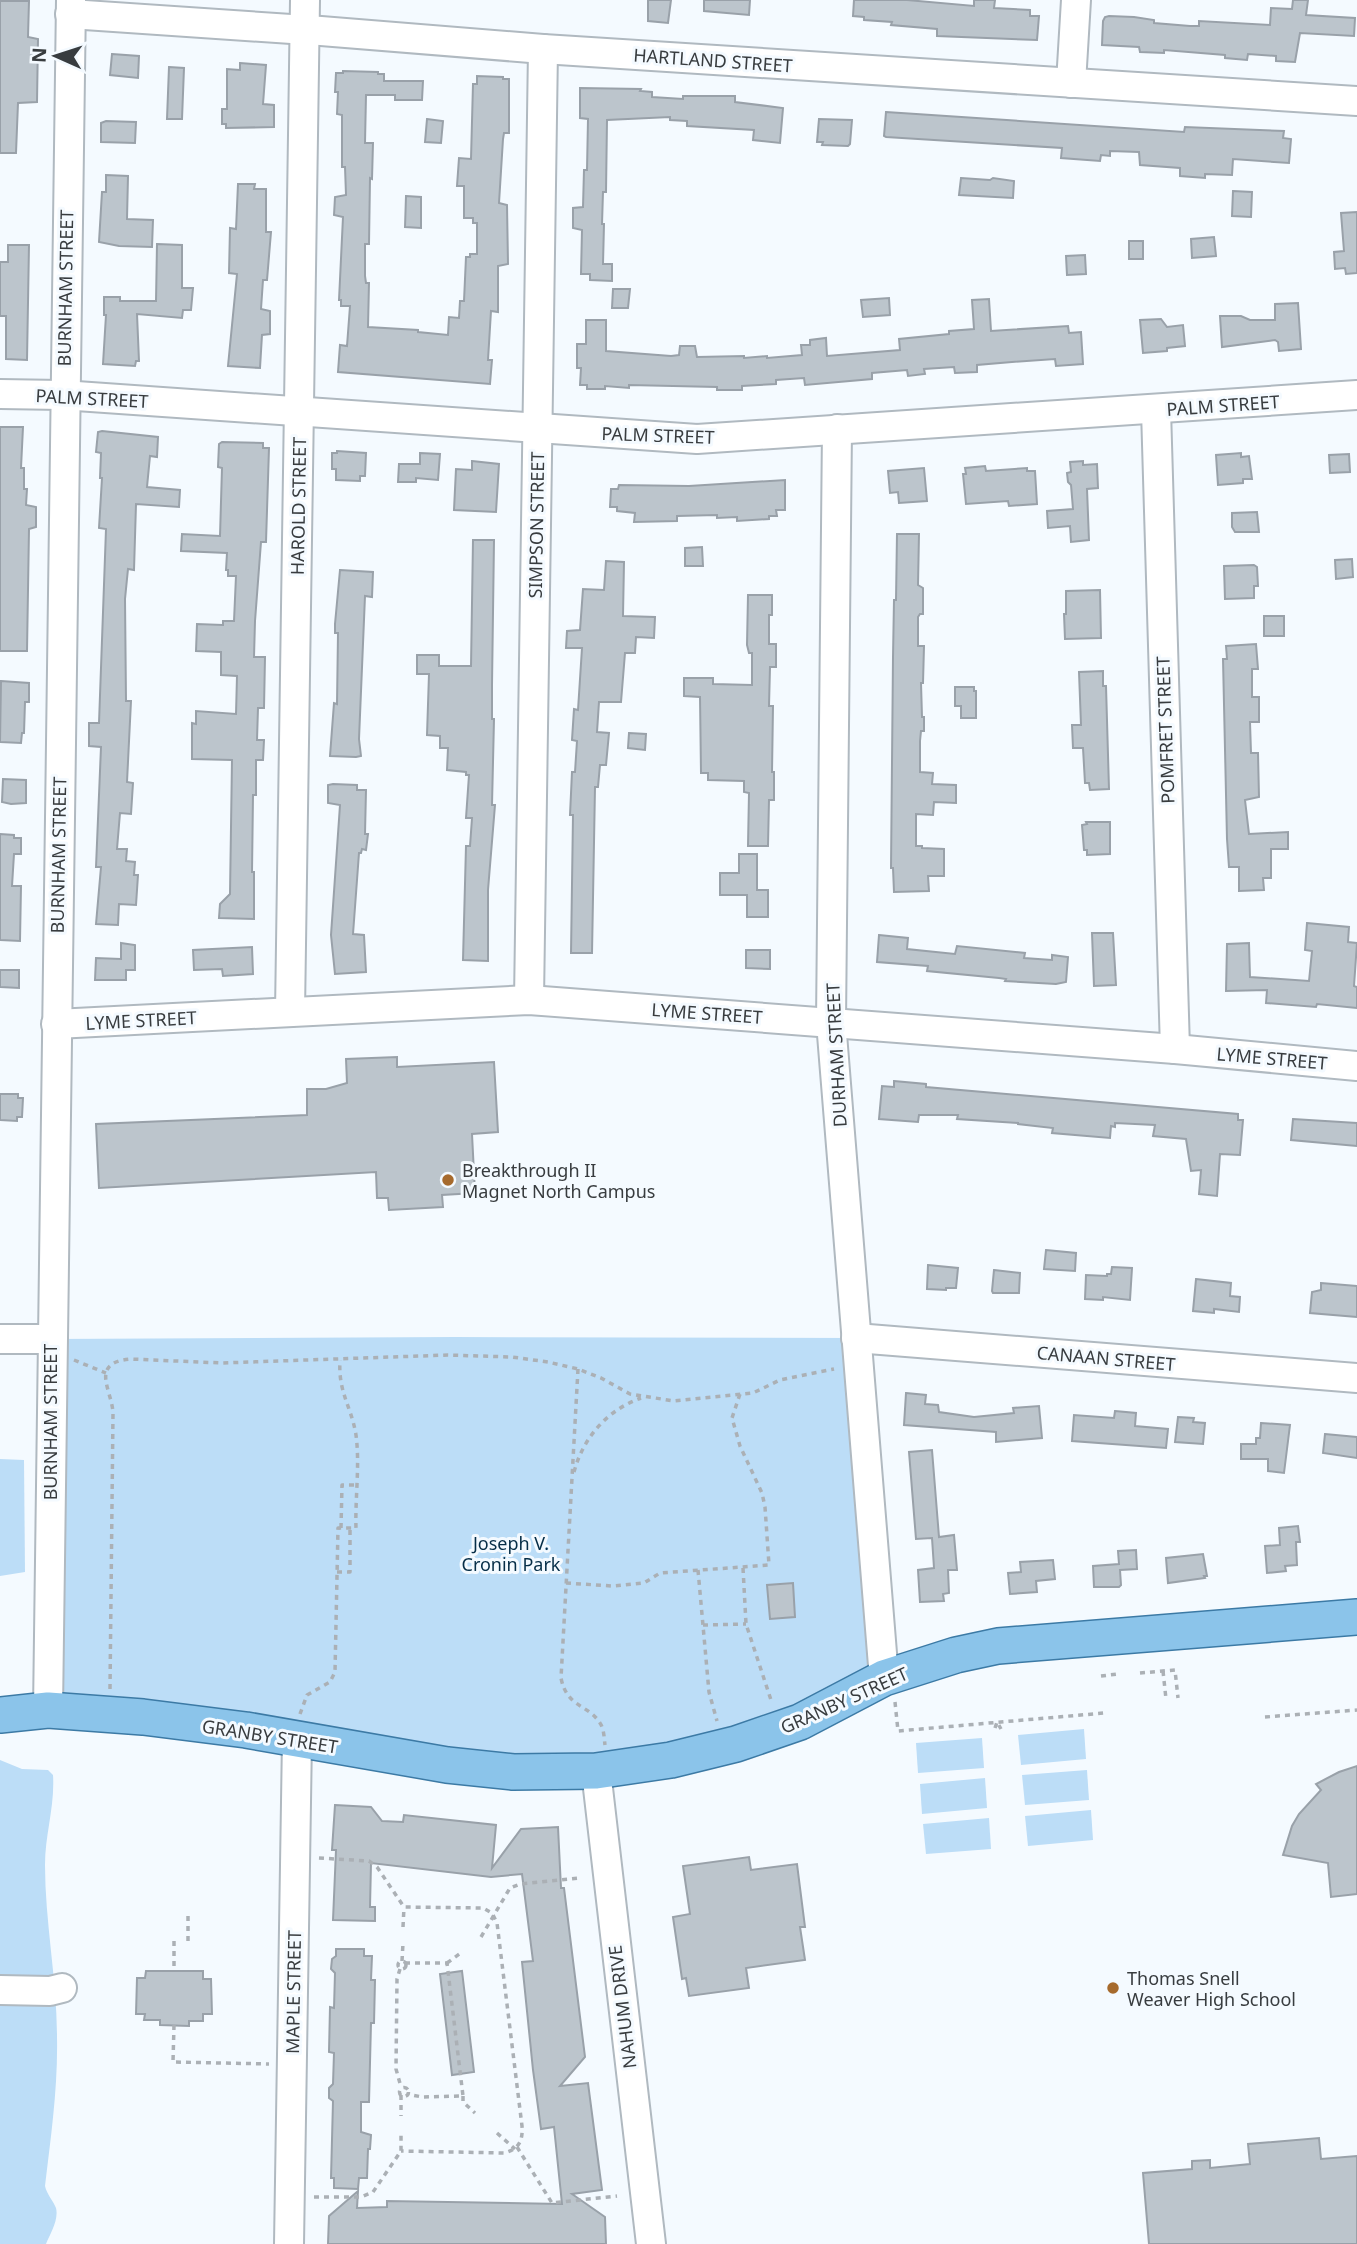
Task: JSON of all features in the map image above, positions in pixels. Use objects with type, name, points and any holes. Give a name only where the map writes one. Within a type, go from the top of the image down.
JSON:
[{"type":"main road","name":"GRANBY STREET","points":[[0,1715],[48,1710],[299,1728],[447,1765],[513,1772],[601,1758],[671,1760],[736,1744],[889,1688],[957,1655],[998,1646],[1357,1617]]},
{"type":"street","name":"HAROLD STREET","points":[[290,1012],[305,0]]},
{"type":"street","points":[[1071,83],[1076,0]]},
{"type":"street","name":"HARTLAND STREET","points":[[71,7],[304,30],[544,49],[1357,101]]},
{"type":"street","name":"BURNHAM STREET","points":[[48,1710],[60,1349],[56,1024],[62,395],[71,7]]},
{"type":"street","name":"SIMPSON STREET","points":[[530,1000],[544,49]]},
{"type":"street","name":"PALM STREET","points":[[0,394],[62,395],[697,439],[1357,395]]},
{"type":"street","name":"POMFRET STREET","points":[[1156,410],[1175,1049]]},
{"type":"street","name":"DURHAM STREET","points":[[836,429],[831,1022],[856,1338],[889,1688]]},
{"type":"street","name":"LYME STREET","points":[[56,1024],[530,1000],[1175,1049],[1357,1066]]},
{"type":"street","name":"CANAAN STREET","points":[[856,1338],[1357,1378]]},
{"type":"street","points":[[0,1339],[60,1349]]},
{"type":"street","name":"MAPLE STREET","points":[[289,2244],[299,1728]]},
{"type":"street","name":"NAHUM DRIVE","points":[[601,1758],[651,2244]]},
{"type":"street","points":[[0,1990],[50,1991],[62,1988]]},
{"type":"path","points":[[60,1349],[106,1373]]},
{"type":"path","points":[[110,1691],[113,1409],[105,1386],[106,1373],[113,1364],[130,1359],[222,1363],[481,1356],[532,1359],[578,1369],[642,1397],[696,1400],[758,1391],[780,1380],[834,1369]]},
{"type":"path","points":[[340,1360],[340,1383],[357,1443],[356,1528],[341,1528]]},
{"type":"path","points":[[578,1369],[561,1670],[562,1685],[575,1704],[599,1721],[601,1758]]},
{"type":"path","points":[[566,1583],[623,1585],[643,1583],[660,1573],[769,1565],[762,1493],[740,1446],[732,1418],[740,1394]]},
{"type":"path","points":[[572,1485],[582,1450],[596,1429],[618,1408],[642,1397]]},
{"type":"path","points":[[299,1728],[303,1701],[330,1682],[335,1672],[338,1528],[341,1528],[342,1485],[355,1485]]},
{"type":"path","points":[[337,1572],[350,1572],[350,1528]]},
{"type":"path","points":[[743,1567],[746,1624],[772,1705]]},
{"type":"path","points":[[698,1570],[709,1692],[718,1725]]},
{"type":"path","points":[[703,1625],[746,1624]]},
{"type":"path","points":[[1163,1671],[1166,1699]]},
{"type":"path","points":[[1140,1673],[1175,1671],[1178,1698]]},
{"type":"path","points":[[1101,1676],[1118,1674]]},
{"type":"path","points":[[889,1688],[899,1738]]},
{"type":"path","points":[[1265,1717],[1357,1710]]},
{"type":"path","points":[[898,1731],[1104,1713]]},
{"type":"path","points":[[995,1728],[998,1722]]},
{"type":"path","points":[[998,1722],[1002,1729]]},
{"type":"path","points":[[319,1858],[369,1861],[377,1867],[404,1907],[403,1927]]},
{"type":"path","points":[[481,1937],[510,1888],[516,1885],[579,1878]]},
{"type":"path","points":[[401,2151],[500,2153],[516,2148],[521,2143],[522,2131],[499,1929],[493,1916],[489,1911],[480,1908],[404,1907]]},
{"type":"path","points":[[188,1912],[188,1941]]},
{"type":"path","points":[[174,1941],[174,1966]]},
{"type":"path","points":[[401,2116],[401,2087],[396,2069],[397,1979],[400,1969],[404,1968],[403,1943]]},
{"type":"path","points":[[404,1962],[447,1964],[462,1952]]},
{"type":"path","points":[[447,1964],[463,2102],[475,2113]]},
{"type":"path","points":[[174,2025],[173,2062],[269,2064]]},
{"type":"path","points":[[401,2087],[407,2089],[407,2094]]},
{"type":"path","points":[[401,2095],[463,2096]]},
{"type":"path","points":[[314,2197],[361,2197],[373,2192],[401,2151],[401,2132]]},
{"type":"path","points":[[497,2133],[516,2148],[552,2203],[617,2196]]},
{"type":"green space","name":"Joseph V. Cronin Park","points":[[856,1338],[884,1678],[596,1771],[48,1710],[50,1339]]},
{"type":"green space","points":[[0,1459],[24,1460],[25,1572],[0,1576]]},
{"type":"green space","points":[[1084,1729],[1086,1759],[1021,1765],[1018,1735]]},
{"type":"green space","points":[[982,1738],[984,1768],[918,1773],[916,1743]]},
{"type":"green space","points":[[0,1760],[22,1769],[48,1770],[53,1775],[45,1865],[57,2056],[54,2112],[45,2186],[57,2213],[46,2244],[0,2244]]},
{"type":"green space","points":[[1087,1770],[1089,1800],[1025,1805],[1022,1775]]},
{"type":"green space","points":[[985,1778],[987,1808],[922,1814],[920,1784]]},
{"type":"green space","points":[[1091,1810],[1093,1840],[1028,1846],[1025,1816]]},
{"type":"green space","points":[[989,1818],[991,1849],[926,1854],[923,1824]]},
{"type":"building","points":[[648,0],[671,0],[668,23],[648,21]]},
{"type":"building","points":[[704,0],[750,0],[749,15],[704,11]]},
{"type":"building","points":[[854,0],[907,0],[974,6],[974,0],[995,0],[994,8],[1030,10],[1030,16],[1039,16],[1037,40],[937,36],[937,29],[891,25],[892,22],[864,20],[864,17],[853,16]]},
{"type":"building","points":[[1293,0],[1308,0],[1306,15],[1355,18],[1354,36],[1300,33],[1295,62],[1276,61],[1276,56],[1248,54],[1247,60],[1225,58],[1225,55],[1164,50],[1164,53],[1140,52],[1139,47],[1102,45],[1103,21],[1109,16],[1190,26],[1199,26],[1199,21],[1270,25],[1271,8],[1292,9]]},
{"type":"building","points":[[0,1],[29,1],[28,37],[38,39],[37,102],[18,103],[16,153],[0,153]]},
{"type":"building","points":[[112,54],[139,56],[138,78],[110,75]]},
{"type":"building","points":[[240,63],[266,65],[263,104],[274,105],[274,127],[226,128],[226,124],[222,124],[222,109],[227,109],[227,69],[240,70]]},
{"type":"building","points":[[169,67],[184,68],[182,119],[167,119]]},
{"type":"building","points":[[378,72],[384,74],[384,81],[423,81],[422,100],[395,100],[395,95],[366,95],[365,143],[373,143],[369,244],[365,244],[365,276],[366,283],[369,283],[368,327],[448,335],[449,317],[459,318],[460,301],[464,301],[466,257],[477,254],[477,223],[473,223],[473,218],[464,218],[464,186],[457,186],[459,158],[471,159],[473,84],[477,84],[477,76],[509,79],[509,133],[504,133],[503,139],[499,203],[507,205],[508,264],[498,266],[498,312],[491,311],[488,360],[492,360],[490,384],[338,372],[340,345],[347,346],[350,306],[341,306],[339,300],[343,217],[334,215],[335,197],[346,195],[345,167],[342,167],[342,115],[337,114],[338,92],[335,92],[336,73]]},
{"type":"building","points":[[580,88],[641,89],[640,91],[652,92],[652,97],[683,99],[683,96],[735,96],[735,102],[783,108],[780,143],[753,140],[754,130],[687,126],[687,121],[670,120],[670,117],[607,120],[606,192],[603,192],[602,224],[603,264],[612,264],[612,281],[590,280],[590,274],[581,274],[582,230],[573,228],[573,208],[583,207],[584,170],[587,170],[588,119],[580,118]]},
{"type":"building","points":[[886,112],[1184,132],[1185,127],[1284,131],[1283,138],[1291,139],[1289,163],[1233,159],[1232,175],[1205,174],[1205,178],[1180,176],[1180,168],[1140,165],[1139,152],[1110,151],[1110,156],[1101,155],[1100,161],[1061,158],[1062,148],[886,137]]},
{"type":"building","points":[[427,119],[443,121],[441,143],[425,142]]},
{"type":"building","points":[[819,119],[852,120],[850,144],[822,145],[823,142],[817,142]]},
{"type":"building","points":[[136,122],[135,143],[101,142],[101,123]]},
{"type":"building","points":[[106,175],[128,176],[127,219],[153,220],[152,247],[119,246],[99,242],[102,192],[106,192]]},
{"type":"building","points":[[961,178],[1014,181],[1013,198],[959,195]]},
{"type":"building","points":[[238,184],[255,184],[254,189],[266,189],[266,232],[271,232],[267,280],[263,280],[261,309],[270,311],[270,334],[262,335],[260,368],[228,366],[237,274],[229,273],[230,228],[236,229]]},
{"type":"building","points":[[1233,191],[1252,192],[1251,217],[1232,216]]},
{"type":"building","points":[[406,196],[421,197],[421,228],[405,227]]},
{"type":"building","points":[[1357,212],[1357,273],[1346,274],[1345,268],[1335,269],[1334,252],[1344,251],[1341,213]]},
{"type":"building","points":[[1214,237],[1216,256],[1192,258],[1191,239]]},
{"type":"building","points":[[1129,241],[1143,241],[1143,259],[1129,259]]},
{"type":"building","points":[[157,244],[182,245],[182,288],[193,288],[191,310],[183,310],[182,318],[137,314],[139,361],[136,361],[135,366],[103,364],[106,315],[104,297],[120,297],[120,301],[156,301]]},
{"type":"building","points":[[8,245],[29,245],[27,360],[6,359],[6,316],[0,316],[0,262],[8,262]]},
{"type":"building","points":[[1085,255],[1086,274],[1067,275],[1066,256]]},
{"type":"building","points":[[613,289],[630,289],[628,308],[612,308]]},
{"type":"building","points":[[889,298],[890,315],[863,317],[861,300]]},
{"type":"building","points":[[989,299],[991,331],[1068,326],[1069,333],[1081,332],[1083,364],[1056,366],[1055,359],[977,365],[977,372],[955,373],[954,367],[924,369],[925,374],[908,376],[907,370],[872,373],[872,379],[805,385],[804,378],[776,380],[776,384],[742,386],[742,390],[629,385],[629,388],[605,386],[605,389],[587,389],[587,385],[580,385],[581,368],[577,368],[577,344],[586,344],[586,320],[606,320],[606,351],[671,356],[679,355],[680,346],[695,346],[697,357],[767,358],[802,355],[801,345],[810,345],[810,340],[826,338],[827,356],[900,350],[899,339],[974,329],[972,300]]},
{"type":"building","points":[[1298,303],[1301,349],[1279,351],[1278,342],[1275,340],[1222,347],[1220,316],[1275,320],[1275,304]]},
{"type":"building","points":[[1161,319],[1167,327],[1183,325],[1185,346],[1143,353],[1140,320]]},
{"type":"building","points":[[0,427],[23,427],[21,468],[24,468],[24,489],[27,489],[26,505],[36,507],[36,527],[29,529],[27,651],[0,651]]},
{"type":"building","points":[[98,432],[158,437],[157,457],[150,456],[147,487],[180,490],[179,507],[136,504],[134,570],[128,569],[125,599],[126,701],[131,701],[127,782],[133,783],[131,814],[120,813],[117,849],[127,849],[126,861],[135,862],[134,875],[138,875],[136,905],[119,904],[118,925],[96,924],[101,867],[96,867],[101,747],[89,746],[89,723],[99,723],[106,529],[99,528],[102,478],[101,453],[96,452]]},
{"type":"building","points":[[263,443],[263,448],[269,448],[266,542],[261,542],[255,621],[254,657],[265,657],[264,708],[258,708],[257,740],[264,740],[263,760],[256,760],[256,795],[253,795],[254,919],[219,918],[220,904],[230,894],[232,760],[192,759],[192,723],[196,724],[196,711],[236,714],[237,676],[221,675],[221,652],[196,651],[197,624],[223,625],[223,621],[234,621],[236,576],[228,576],[227,553],[181,551],[182,534],[220,536],[222,468],[218,467],[219,444]]},
{"type":"building","points":[[332,453],[366,453],[365,476],[360,476],[360,481],[336,480],[336,469],[332,469]]},
{"type":"building","points":[[420,453],[440,454],[438,480],[416,478],[416,482],[398,482],[399,464],[420,464]]},
{"type":"building","points":[[1241,453],[1241,457],[1249,456],[1252,479],[1243,479],[1243,483],[1218,485],[1216,455]]},
{"type":"building","points":[[1349,454],[1350,472],[1330,473],[1329,455]]},
{"type":"building","points":[[472,461],[499,464],[496,512],[454,510],[456,469],[472,470]]},
{"type":"building","points":[[1083,461],[1083,465],[1097,464],[1098,488],[1087,489],[1089,540],[1071,542],[1070,526],[1048,528],[1047,511],[1073,509],[1067,473],[1071,472],[1070,462]]},
{"type":"building","points":[[985,466],[986,471],[1027,468],[1027,471],[1035,471],[1037,504],[1009,506],[1008,501],[966,504],[963,474],[966,474],[965,468]]},
{"type":"building","points":[[924,468],[927,501],[899,503],[898,492],[890,493],[888,471]]},
{"type":"building","points":[[785,480],[785,510],[776,510],[777,516],[769,516],[769,519],[737,521],[737,517],[717,518],[717,515],[677,516],[677,521],[634,522],[635,513],[617,511],[617,507],[610,507],[611,489],[618,489],[619,485],[689,486]]},
{"type":"building","points":[[1257,512],[1259,532],[1235,532],[1232,527],[1232,513]]},
{"type":"building","points":[[897,534],[919,534],[918,585],[923,588],[923,614],[918,617],[918,646],[924,646],[921,683],[924,731],[921,731],[920,741],[920,772],[933,773],[932,784],[956,785],[956,803],[934,802],[933,815],[916,814],[916,846],[944,849],[944,876],[928,876],[929,891],[894,892],[891,868]]},
{"type":"building","points":[[473,540],[494,540],[492,805],[495,805],[488,890],[488,961],[463,960],[466,846],[470,846],[472,818],[466,818],[469,775],[466,775],[466,772],[447,770],[448,748],[440,748],[440,736],[427,735],[429,674],[417,674],[417,655],[439,655],[439,666],[471,666]]},
{"type":"building","points":[[702,547],[703,566],[685,566],[685,548]]},
{"type":"building","points":[[1352,559],[1353,577],[1336,579],[1335,560]]},
{"type":"building","points":[[606,561],[624,562],[623,616],[655,617],[654,638],[636,637],[635,653],[625,653],[621,702],[599,702],[597,732],[609,733],[606,765],[600,765],[598,787],[595,787],[592,953],[571,953],[573,815],[570,815],[577,741],[572,740],[574,709],[578,710],[582,648],[566,648],[567,631],[580,630],[583,589],[604,590]]},
{"type":"building","points":[[1224,566],[1257,567],[1258,586],[1254,586],[1254,598],[1225,599]]},
{"type":"building","points":[[340,570],[373,572],[372,597],[365,596],[359,739],[361,756],[356,757],[330,756],[334,703],[337,704],[338,633],[335,633],[335,624]]},
{"type":"building","points":[[1100,590],[1101,638],[1065,639],[1066,591]]},
{"type":"building","points":[[748,595],[772,595],[769,644],[776,644],[776,667],[770,667],[769,706],[773,706],[774,800],[769,800],[768,846],[748,846],[749,793],[744,792],[744,781],[708,780],[708,773],[701,773],[700,697],[684,696],[684,678],[713,678],[713,684],[752,685],[752,653],[749,653],[747,645]]},
{"type":"building","points":[[1264,616],[1284,616],[1284,636],[1264,636]]},
{"type":"building","points":[[1256,644],[1258,669],[1252,669],[1252,697],[1259,697],[1259,722],[1250,722],[1251,753],[1258,753],[1259,797],[1245,800],[1249,834],[1288,832],[1288,849],[1271,849],[1271,878],[1263,878],[1264,890],[1239,891],[1239,867],[1229,867],[1227,839],[1223,659],[1227,659],[1226,646]]},
{"type":"building","points":[[1103,671],[1103,686],[1106,686],[1109,789],[1090,790],[1089,783],[1085,783],[1083,748],[1073,748],[1072,725],[1081,725],[1079,672]]},
{"type":"building","points":[[1,681],[29,683],[29,702],[25,702],[21,743],[0,742]]},
{"type":"building","points":[[955,687],[974,687],[976,718],[961,718],[961,706],[955,706]]},
{"type":"building","points":[[629,733],[646,734],[645,750],[628,748]]},
{"type":"building","points":[[3,779],[26,780],[26,803],[2,802]]},
{"type":"building","points":[[328,785],[357,785],[357,790],[366,790],[365,834],[368,834],[366,850],[362,849],[359,853],[353,934],[364,935],[366,972],[335,974],[331,935],[340,805],[328,803]]},
{"type":"building","points":[[1086,822],[1110,822],[1110,854],[1087,855],[1087,850],[1084,850],[1082,825],[1087,824]]},
{"type":"building","points":[[0,834],[21,838],[21,854],[14,854],[12,886],[21,886],[20,941],[0,940]]},
{"type":"building","points":[[739,854],[757,854],[757,890],[768,890],[768,917],[747,917],[747,895],[720,895],[720,873],[739,873]]},
{"type":"building","points":[[1307,923],[1349,927],[1348,942],[1357,943],[1354,986],[1357,987],[1357,1008],[1266,1003],[1267,990],[1226,991],[1227,944],[1249,943],[1250,977],[1309,981],[1312,951],[1305,950]]},
{"type":"building","points":[[1092,933],[1113,933],[1116,985],[1094,986]]},
{"type":"building","points":[[879,935],[908,938],[907,949],[955,954],[957,946],[1025,953],[1024,958],[1052,960],[1052,955],[1068,957],[1066,982],[1056,984],[1005,981],[1006,979],[927,971],[928,966],[877,962]]},
{"type":"building","points":[[121,943],[135,945],[135,970],[126,970],[126,980],[95,980],[96,958],[121,959]]},
{"type":"building","points":[[252,947],[253,974],[223,976],[222,969],[194,970],[193,950]]},
{"type":"building","points":[[746,950],[770,950],[770,969],[746,968]]},
{"type":"building","points":[[0,970],[19,970],[19,988],[0,987]]},
{"type":"building","points":[[397,1057],[397,1067],[494,1062],[498,1132],[472,1134],[475,1193],[442,1195],[443,1207],[389,1210],[388,1198],[377,1198],[376,1172],[99,1188],[96,1124],[307,1115],[307,1089],[326,1089],[347,1083],[346,1059]]},
{"type":"building","points":[[894,1081],[926,1084],[926,1087],[1238,1114],[1238,1120],[1243,1120],[1240,1155],[1220,1154],[1217,1196],[1199,1194],[1201,1170],[1191,1171],[1186,1139],[1153,1136],[1155,1125],[1115,1123],[1115,1127],[1111,1126],[1110,1138],[1052,1133],[1053,1128],[1018,1123],[957,1119],[958,1115],[919,1115],[918,1122],[879,1119],[882,1086],[894,1087]]},
{"type":"building","points":[[0,1094],[18,1094],[18,1098],[23,1098],[22,1117],[17,1117],[17,1121],[0,1120]]},
{"type":"building","points":[[1293,1119],[1357,1123],[1357,1146],[1291,1140]]},
{"type":"building","points":[[1046,1250],[1076,1253],[1075,1271],[1044,1269]]},
{"type":"building","points":[[928,1265],[958,1268],[956,1288],[927,1289]]},
{"type":"building","points":[[1112,1267],[1132,1268],[1130,1300],[1103,1297],[1103,1300],[1085,1299],[1086,1275],[1107,1276],[1111,1274]]},
{"type":"building","points":[[994,1270],[1020,1273],[1019,1293],[993,1293]]},
{"type":"building","points":[[1196,1279],[1231,1283],[1230,1296],[1240,1297],[1239,1312],[1214,1309],[1214,1313],[1193,1311]]},
{"type":"building","points":[[1321,1283],[1357,1286],[1357,1317],[1310,1313],[1312,1292],[1321,1290]]},
{"type":"building","points":[[906,1393],[926,1395],[925,1404],[938,1405],[939,1412],[974,1417],[1014,1413],[1013,1408],[1039,1406],[1042,1438],[996,1442],[996,1432],[904,1425]]},
{"type":"building","points":[[1115,1411],[1136,1413],[1135,1426],[1168,1429],[1166,1448],[1072,1441],[1074,1415],[1114,1418]]},
{"type":"building","points":[[1178,1417],[1194,1418],[1193,1422],[1205,1423],[1203,1444],[1175,1442]]},
{"type":"building","points":[[1261,1423],[1290,1425],[1284,1473],[1268,1471],[1268,1459],[1241,1459],[1241,1444],[1256,1444],[1256,1438],[1260,1438]]},
{"type":"building","points":[[1325,1434],[1357,1437],[1357,1458],[1323,1453]]},
{"type":"building","points":[[932,1450],[939,1537],[954,1535],[957,1570],[948,1570],[949,1593],[943,1594],[944,1601],[920,1602],[918,1570],[934,1568],[932,1538],[916,1539],[909,1452]]},
{"type":"building","points":[[1298,1526],[1300,1542],[1296,1542],[1297,1565],[1285,1566],[1286,1571],[1267,1573],[1265,1546],[1280,1545],[1279,1528]]},
{"type":"building","points":[[1136,1550],[1137,1569],[1120,1570],[1119,1587],[1094,1587],[1093,1566],[1119,1564],[1118,1551]]},
{"type":"building","points":[[1203,1554],[1207,1576],[1204,1576],[1205,1578],[1168,1583],[1166,1558]]},
{"type":"building","points":[[1053,1560],[1055,1579],[1036,1581],[1037,1592],[1010,1594],[1008,1573],[1021,1572],[1020,1562]]},
{"type":"building","points":[[793,1583],[795,1617],[770,1619],[767,1585]]},
{"type":"building","points":[[1357,1766],[1357,1894],[1331,1897],[1328,1863],[1283,1855],[1292,1826],[1299,1814],[1321,1790],[1316,1784]]},
{"type":"building","points":[[335,1805],[371,1807],[382,1821],[403,1822],[404,1815],[496,1825],[492,1868],[521,1829],[558,1827],[561,1888],[564,1888],[585,2057],[560,2086],[588,2083],[602,2190],[572,2194],[605,2217],[606,2244],[328,2244],[329,2216],[358,2191],[357,2208],[387,2207],[387,2201],[562,2204],[554,2127],[541,2129],[533,2070],[522,1962],[533,1961],[522,1874],[491,1877],[371,1863],[370,1907],[375,1907],[375,1921],[333,1920],[336,1850],[332,1850]]},
{"type":"building","points":[[749,1857],[751,1870],[797,1864],[805,1927],[800,1927],[805,1960],[746,1968],[749,1988],[689,1996],[686,1978],[682,1979],[673,1917],[690,1914],[683,1866]]},
{"type":"building","points":[[336,1949],[364,1949],[364,1956],[372,1956],[371,1980],[375,1980],[369,2102],[361,2102],[361,2132],[371,2135],[370,2149],[367,2178],[359,2178],[358,2189],[334,2188],[334,2178],[331,2178],[333,2101],[329,2098],[329,2088],[333,2084],[334,2053],[329,2052],[330,2007],[334,2008],[335,1973],[331,1969]]},
{"type":"building","points":[[146,1971],[203,1971],[203,1979],[211,1979],[212,2014],[203,2014],[203,2021],[189,2021],[189,2026],[160,2025],[160,2020],[144,2020],[145,2014],[136,2014],[137,1978],[145,1978]]},
{"type":"building","points":[[462,1971],[474,2072],[452,2075],[440,1974]]},
{"type":"building","points":[[1319,2138],[1321,2159],[1357,2156],[1357,2244],[1149,2244],[1143,2173],[1192,2169],[1192,2161],[1210,2160],[1210,2168],[1250,2164],[1248,2144]]},
{"type":"place","name":"Breakthrough II Magnet North Campus","points":[[448,1180]]},
{"type":"place","name":"Thomas Snell Weaver High School","points":[[1113,1988]]}]
